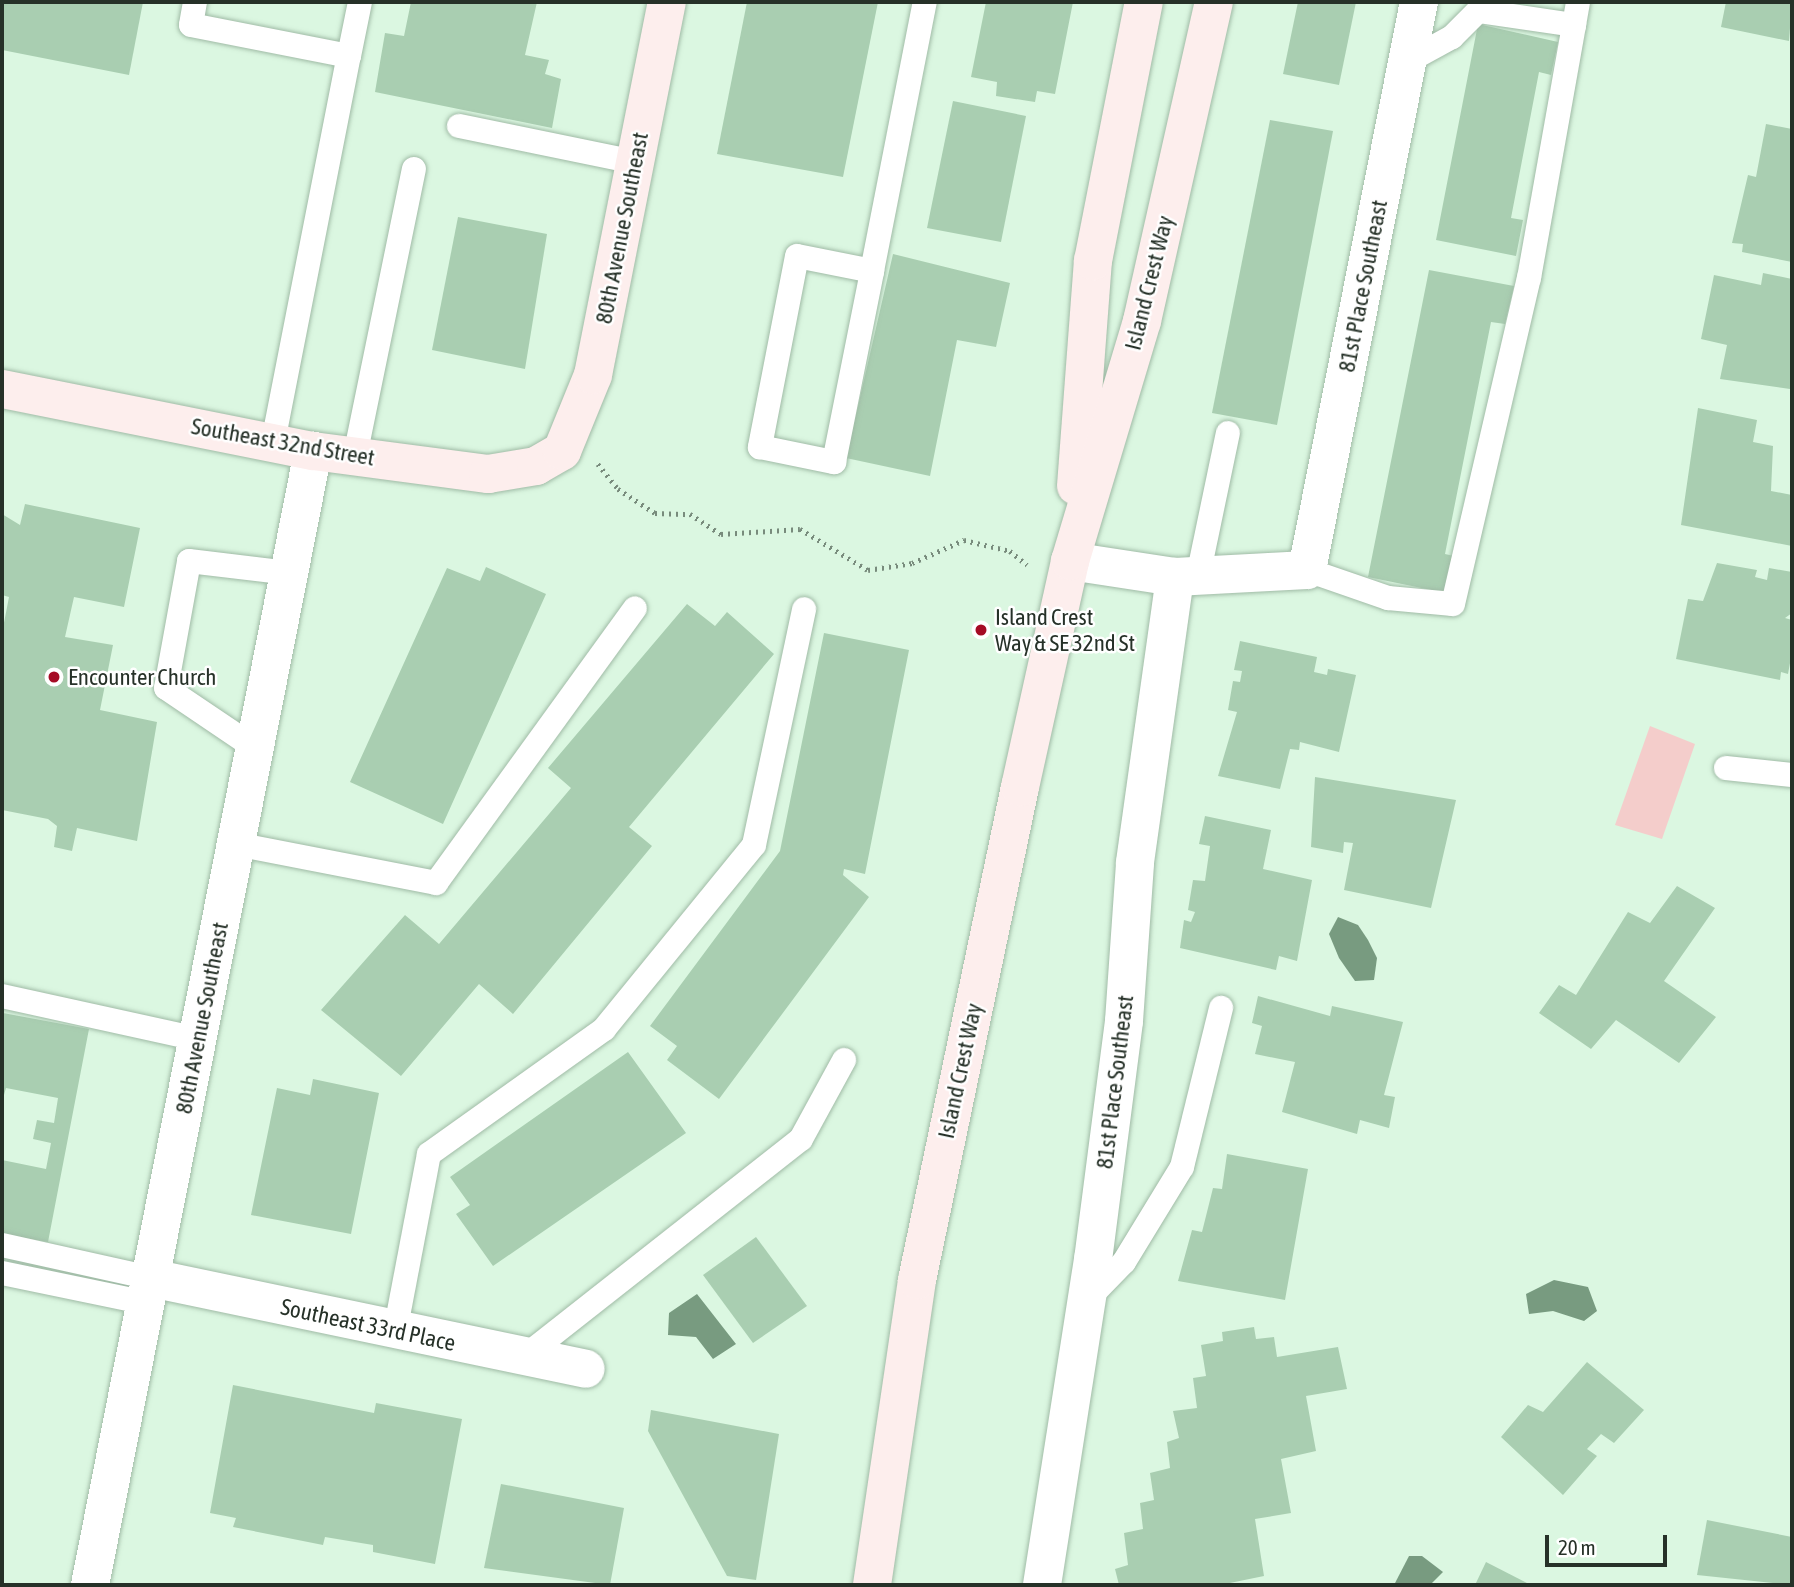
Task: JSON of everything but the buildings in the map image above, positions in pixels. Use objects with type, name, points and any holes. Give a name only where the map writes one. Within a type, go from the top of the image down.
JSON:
[{"type":"main road","name":"80th Avenue Southeast","points":[[562,451],[593,375],[667,2]]},
{"type":"main road","name":"Island Crest Way","points":[[1067,578],[1093,261],[1144,2]]},
{"type":"main road","name":"Island Crest Way","points":[[873,1585],[916,1280],[1067,578],[1142,321],[1214,2]]},
{"type":"main road","name":"Southeast 32nd Street","points":[[2,389],[313,451],[488,474],[536,466],[562,451]]},
{"type":"street","name":"81st Place Southeast","points":[[1307,570],[1419,2]]},
{"type":"street","name":"80th Avenue Southeast","points":[[90,1585],[313,451]]},
{"type":"street","points":[[1067,578],[1307,570]]},
{"type":"street","name":"81st Place Southeast","points":[[1042,1585],[1087,1301],[1186,576]]},
{"type":"street","name":"Southeast 33rd Place","points":[[149,1290],[395,1332],[586,1369]]},
{"type":"lane","points":[[195,2],[191,25],[349,57]]},
{"type":"lane","points":[[273,442],[360,2]]},
{"type":"lane","points":[[872,271],[797,256],[760,447],[834,462],[872,271],[925,2]]},
{"type":"lane","points":[[1307,570],[1388,598],[1453,604],[1527,292],[1576,13],[1478,11],[1452,37],[1408,61]]},
{"type":"lane","points":[[459,125],[506,140],[635,162]]},
{"type":"lane","points":[[355,456],[414,169]]},
{"type":"lane","points":[[1186,576],[1228,433]]},
{"type":"lane","points":[[255,748],[166,688],[189,561],[290,573]]},
{"type":"lane","points":[[236,844],[436,883],[635,608]]},
{"type":"lane","points":[[395,1332],[429,1154],[604,1029],[754,845],[804,609]]},
{"type":"lane","points":[[1726,768],[1792,775]]},
{"type":"lane","points":[[2,996],[198,1039]]},
{"type":"lane","points":[[1087,1301],[1124,1262],[1182,1167],[1221,1008]]},
{"type":"lane","points":[[524,1357],[801,1139],[844,1060]]},
{"type":"lane","points":[[2,1245],[149,1290]]},
{"type":"lane","points":[[2,1273],[149,1290]]},
{"type":"path","points":[[562,451],[595,460],[618,489],[655,513],[690,514],[721,534],[800,529],[868,570],[912,563],[964,540],[1010,551],[1067,578]]},
{"type":"shaded area","points":[[1650,726],[1695,744],[1662,839],[1615,825]]},
{"type":"shaded area","points":[[1338,917],[1358,925],[1368,940],[1377,958],[1374,980],[1355,981],[1339,958],[1329,934]]},
{"type":"shaded area","points":[[1554,1280],[1588,1287],[1597,1311],[1584,1321],[1553,1311],[1529,1314],[1526,1294]]},
{"type":"shaded area","points":[[697,1294],[736,1344],[713,1359],[696,1337],[668,1335],[669,1313]]},
{"type":"shaded area","points":[[1409,1556],[1422,1556],[1443,1572],[1430,1585],[1394,1585]]},
{"type":"place","name":"Island Crest Way & SE 32nd St","points":[[981,630]]},
{"type":"place","name":"Encounter Church","points":[[54,677]]}]
